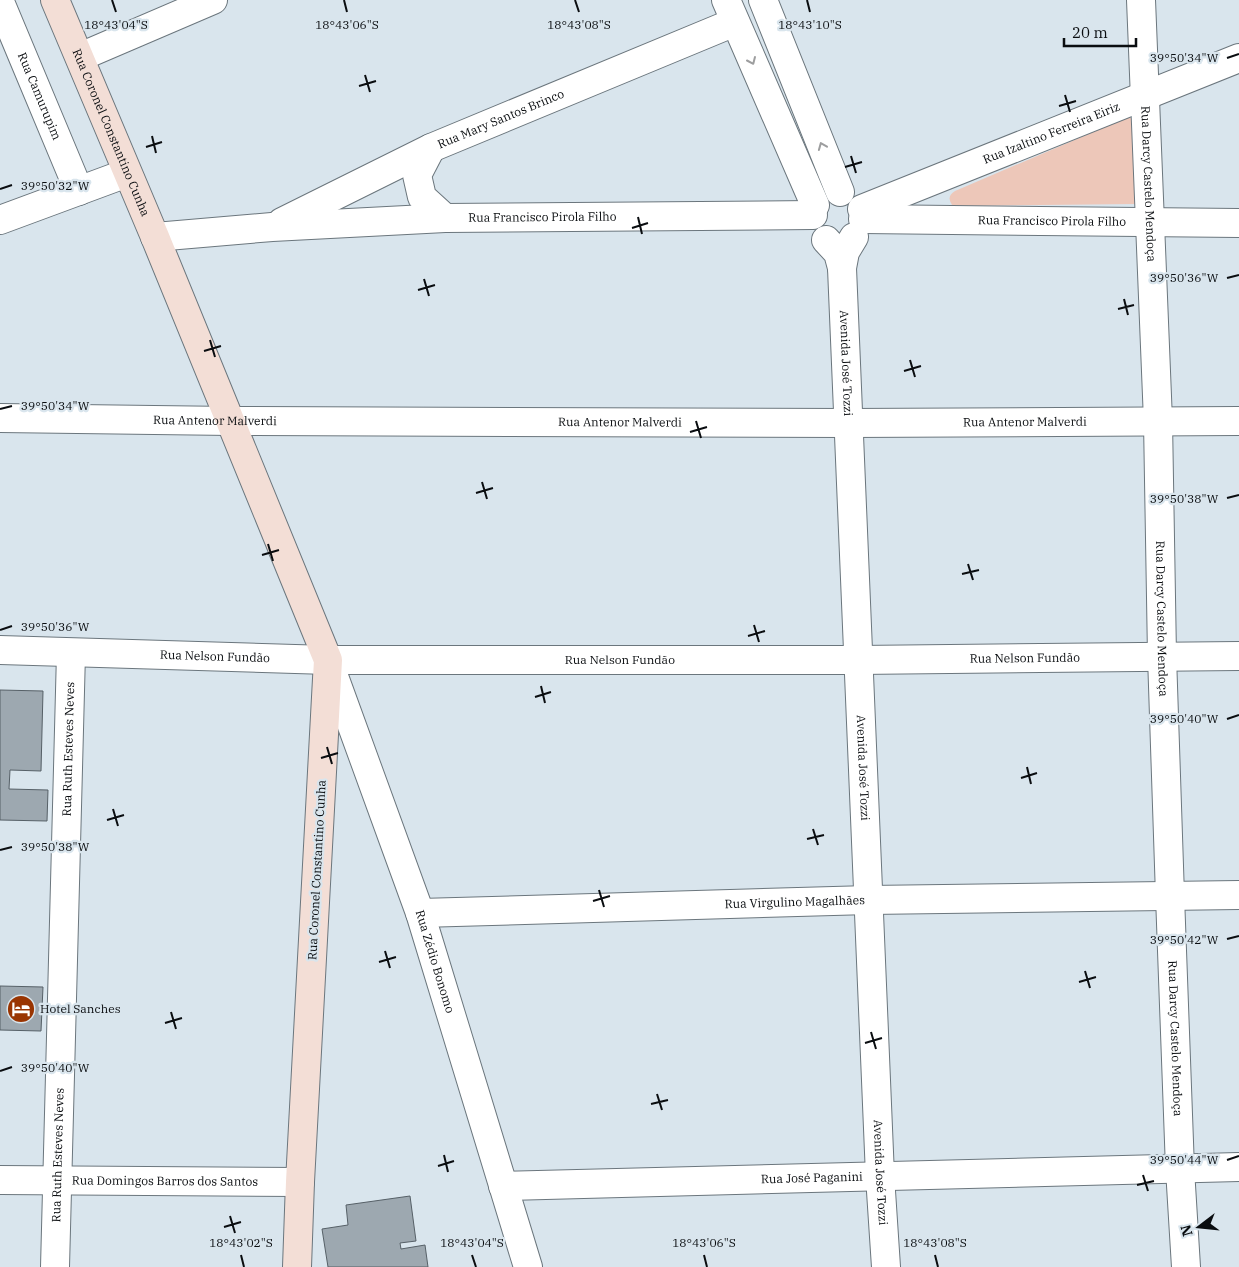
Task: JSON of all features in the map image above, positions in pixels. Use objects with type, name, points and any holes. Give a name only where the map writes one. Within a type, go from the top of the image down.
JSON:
[{"type":"street","name":"Rua Coronel Constantino Cunha","points":[[55,0],[127,173],[156,237],[328,660],[297,1267]]},
{"type":"street","points":[[80,57],[213,0]]},
{"type":"street","name":"Rua Darcy Castelo Mendoça","points":[[1141,0],[1158,421],[1162,656],[1170,896],[1180,1169],[1186,1267]]},
{"type":"street","name":"Rua Camurupim","points":[[0,2],[80,191]]},
{"type":"street","points":[[730,11],[751,31],[764,25],[773,3]]},
{"type":"street","points":[[773,3],[840,192]]},
{"type":"street","name":"Rua Mary Santos Brinco","points":[[272,227],[431,148],[730,11]]},
{"type":"street","name":"Avenida José Tozzi","points":[[730,11],[814,210],[814,224],[818,234],[838,253],[842,268],[880,1176],[886,1267]]},
{"type":"street","name":"Rua Izaltino Ferreira Eiriz","points":[[860,222],[1146,96],[1239,58]]},
{"type":"street","points":[[431,148],[418,175],[422,198],[445,218]]},
{"type":"street","points":[[0,220],[127,173]]},
{"type":"street","points":[[814,210],[821,197],[830,192],[850,194],[857,200],[860,222],[846,241],[826,240]]},
{"type":"street","name":"Rua Francisco Pirola Filho","points":[[272,227],[445,218],[814,210]]},
{"type":"street","name":"Avenida José Tozzi","points":[[842,268],[845,252],[860,222]]},
{"type":"street","name":"Rua Francisco Pirola Filho","points":[[860,222],[1239,223]]},
{"type":"street","points":[[156,237],[272,227]]},
{"type":"street","name":"Rua Antenor Malverdi","points":[[0,418],[230,422],[849,423],[1239,421]]},
{"type":"street","name":"Rua Nelson Fundão","points":[[0,650],[328,660],[858,660],[1239,656]]},
{"type":"street","name":"Rua Ruth Esteves Neves","points":[[55,1267],[71,653]]},
{"type":"street","name":"Rua Zédio Bonomo","points":[[328,660],[420,913],[528,1267]]},
{"type":"street","name":"Rua Virgulino Magalhães","points":[[420,913],[869,900],[1239,895]]},
{"type":"street","name":"Rua José Paganini","points":[[504,1186],[1239,1167]]},
{"type":"street","name":"Rua Domingos Barros dos Santos","points":[[0,1180],[300,1182]]},
{"type":"shaded area","points":[[1126,118],[1135,120],[1138,204],[957,206],[951,203],[951,194],[955,191]]},
{"type":"building","points":[[0,690],[43,691],[41,771],[10,770],[9,789],[48,790],[47,821],[0,820]]},
{"type":"building","name":"Hotel Sanches","points":[[0,986],[43,987],[41,1031],[0,1030]]},
{"type":"building","points":[[410,1196],[416,1241],[400,1243],[401,1249],[425,1245],[428,1267],[328,1267],[322,1229],[348,1225],[346,1205]]},
{"type":"place","name":"Hotel Sanches","points":[[21,1009]]}]
